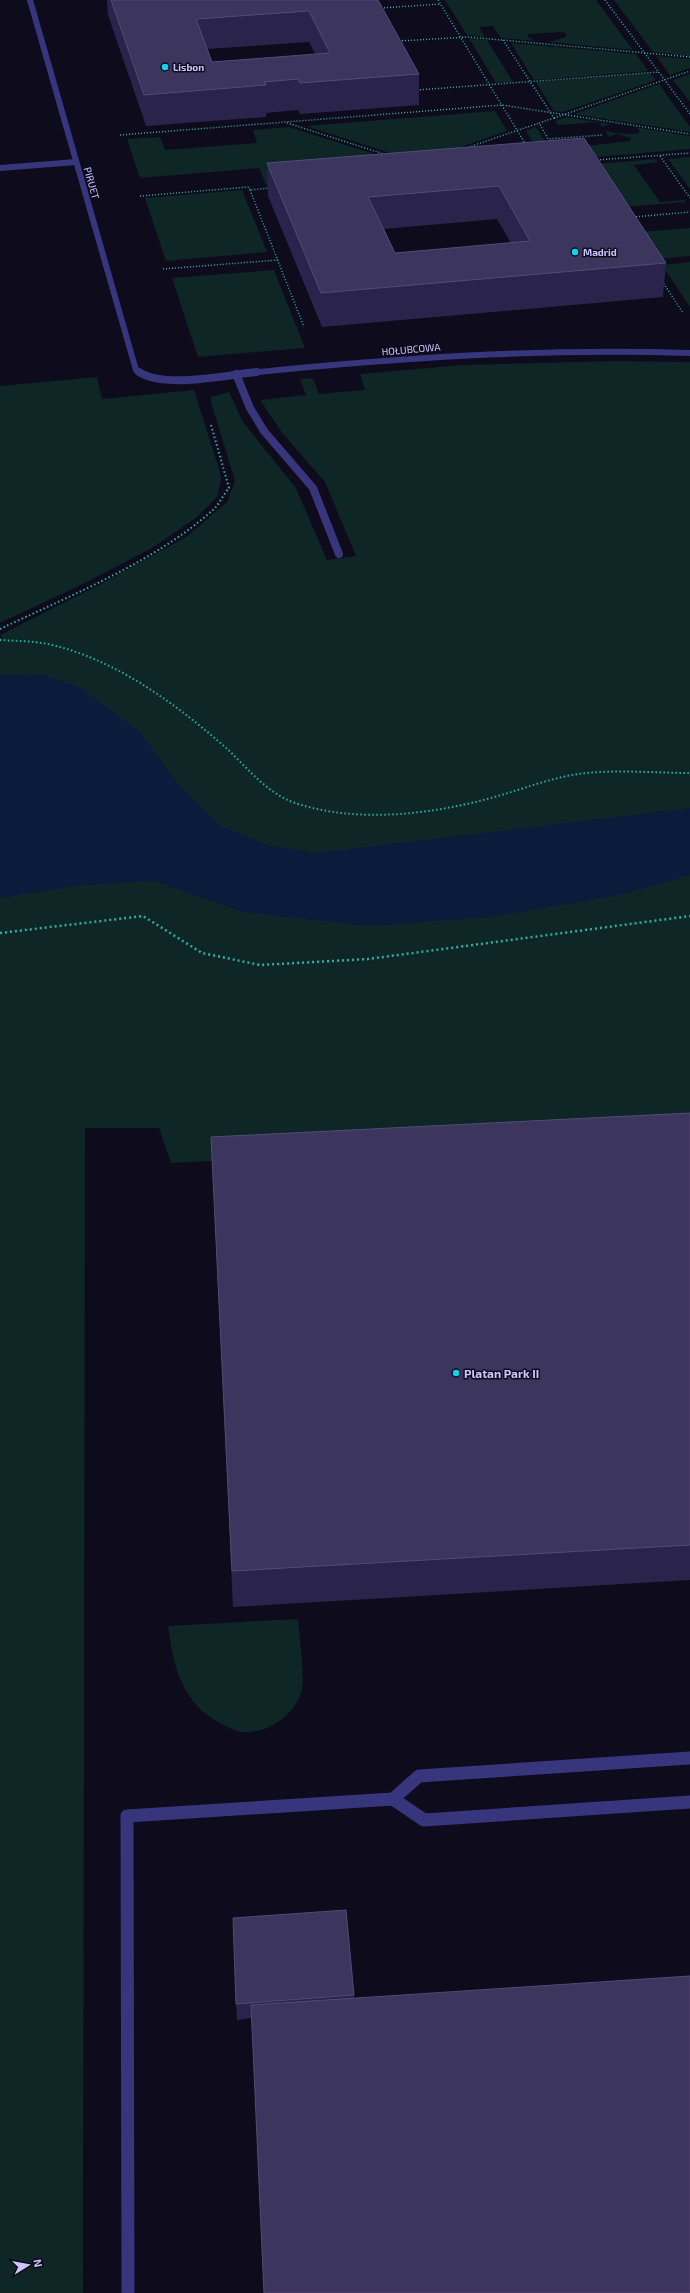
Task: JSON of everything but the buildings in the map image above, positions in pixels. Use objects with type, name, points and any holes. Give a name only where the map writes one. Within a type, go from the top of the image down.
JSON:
[{"type":"street","name":"PIRUET","points":[[30,0],[136,370]]},
{"type":"street","points":[[0,168],[76,162]]},
{"type":"street","name":"HOŁUBCOWA","points":[[136,370],[149,378],[197,378],[436,356],[519,352],[615,351],[690,353]]},
{"type":"street","points":[[236,374],[250,408],[264,431],[313,488],[339,554]]},
{"type":"street","points":[[128,2293],[127,1816],[392,1799],[419,1776],[690,1758]]},
{"type":"street","points":[[392,1799],[424,1820],[690,1802]]},
{"type":"path","points":[[438,0],[528,148]]},
{"type":"path","points":[[605,0],[690,114]]},
{"type":"path","points":[[381,8],[441,4]]},
{"type":"path","points":[[392,42],[460,37],[690,57]]},
{"type":"path","points":[[503,40],[554,118]]},
{"type":"path","points":[[462,149],[690,71]]},
{"type":"path","points":[[411,90],[659,72]]},
{"type":"path","points":[[120,135],[502,105],[690,134]]},
{"type":"path","points":[[285,122],[391,156]]},
{"type":"path","points":[[539,123],[548,139],[602,134]]},
{"type":"path","points":[[566,137],[570,144]]},
{"type":"path","points":[[594,160],[690,153]]},
{"type":"path","points":[[660,156],[690,198]]},
{"type":"path","points":[[140,196],[249,187],[305,329]]},
{"type":"path","points":[[250,190],[273,188]]},
{"type":"path","points":[[629,217],[690,212]]},
{"type":"path","points":[[163,269],[278,260]]},
{"type":"path","points":[[660,278],[686,318]]},
{"type":"path","points":[[0,629],[120,570],[193,527],[207,516],[226,496],[229,488],[227,478],[197,378]]},
{"type":"path","points":[[0,640],[55,646],[80,654],[121,674],[157,695],[225,747],[267,788],[293,802],[320,809],[356,813],[418,811],[486,799],[563,777],[597,772],[690,773]]},
{"type":"path","points":[[0,933],[143,916],[202,953],[260,966],[376,958],[690,916]]},
{"type":"green space","points":[[445,0],[596,0],[633,50],[549,42],[566,37],[566,34],[563,32],[528,34],[528,37],[535,41],[501,38],[493,26],[479,27],[485,37],[467,35]]},
{"type":"green space","points":[[614,0],[690,0],[690,56],[653,52]]},
{"type":"green space","points":[[469,38],[487,40],[513,82],[496,83]]},
{"type":"green space","points":[[511,43],[636,54],[648,71],[534,80]]},
{"type":"green space","points":[[656,56],[690,59],[690,68],[670,75]]},
{"type":"green space","points":[[650,73],[656,80],[563,112],[554,111],[536,82]]},
{"type":"green space","points":[[690,74],[690,102],[673,80]]},
{"type":"green space","points":[[659,84],[690,127],[690,132],[574,114]]},
{"type":"green space","points":[[495,111],[507,131],[418,162],[306,126]]},
{"type":"green space","points":[[566,117],[598,122],[558,125],[555,121]]},
{"type":"green space","points":[[599,122],[611,124],[602,127]]},
{"type":"green space","points":[[289,127],[409,165],[339,179],[266,185],[259,168],[140,178],[127,139],[160,137],[165,150],[257,143],[253,130]]},
{"type":"green space","points":[[536,127],[545,141],[544,161],[526,131]]},
{"type":"green space","points":[[635,127],[690,136],[690,149],[583,158],[576,147],[630,141],[631,138],[617,134],[609,137],[605,131],[622,134],[639,133],[639,129]]},
{"type":"green space","points":[[690,157],[690,189],[668,159]]},
{"type":"green space","points":[[655,159],[658,162],[634,165],[660,202],[684,200],[686,202],[624,207],[596,164]]},
{"type":"green space","points":[[242,190],[267,252],[166,261],[145,198]]},
{"type":"green space","points":[[690,228],[690,256],[658,259],[640,232]]},
{"type":"green space","points":[[690,262],[690,307],[662,265]]},
{"type":"green space","points":[[274,270],[305,348],[198,357],[172,278]]},
{"type":"green space","points":[[615,361],[690,362],[690,1137],[171,1163],[159,1128],[85,1128],[83,2293],[0,2293],[0,638],[2,637],[0,635],[101,584],[186,537],[227,502],[235,481],[211,402],[211,397],[229,392],[243,422],[296,488],[327,560],[356,556],[325,482],[283,434],[260,400],[306,395],[300,379],[313,378],[319,394],[365,390],[360,374],[462,365]]},
{"type":"green space","points":[[97,377],[102,399],[194,390],[220,472],[221,480],[217,497],[196,518],[152,548],[87,582],[0,623],[0,386]]},
{"type":"green space","points":[[298,1619],[303,1683],[299,1698],[287,1715],[280,1721],[262,1730],[242,1732],[218,1722],[198,1707],[180,1679],[171,1648],[168,1626]]},
{"type":"water","points":[[0,674],[43,675],[79,687],[140,732],[175,780],[220,826],[271,846],[317,853],[690,808],[690,875],[615,896],[491,917],[370,926],[243,912],[154,881],[81,885],[0,898]]},
{"type":"place","name":"Lisbon","points":[[165,67]]},
{"type":"place","name":"Madrid","points":[[575,252]]},
{"type":"place","name":"Platan Park II","points":[[456,1373]]}]
